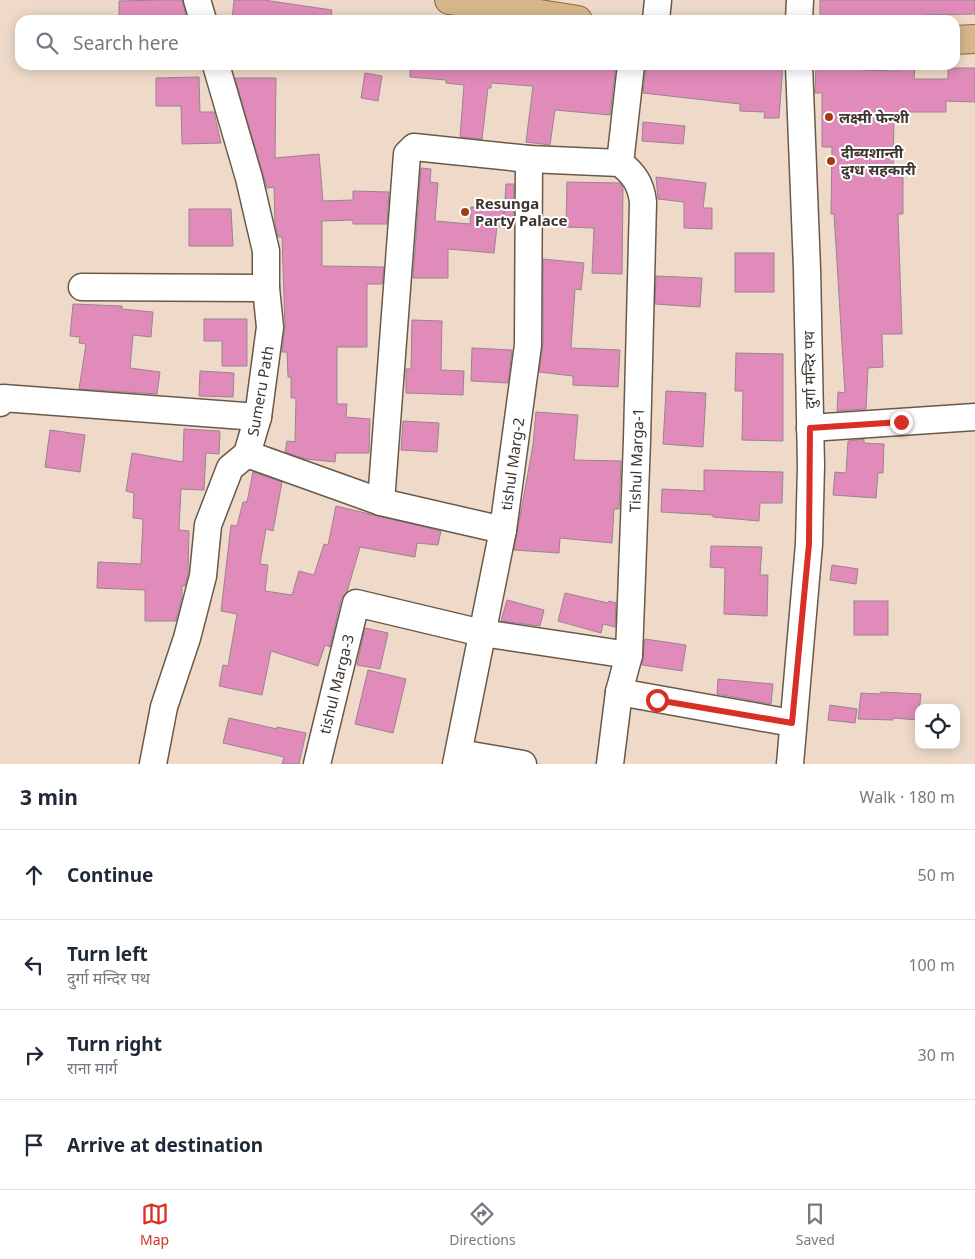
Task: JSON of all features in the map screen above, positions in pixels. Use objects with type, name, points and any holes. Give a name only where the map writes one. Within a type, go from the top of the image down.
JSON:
[{"type":"main road","points":[[449,0],[546,15]]},
{"type":"main road","points":[[960,40],[975,39]]},
{"type":"street","points":[[197,0],[202,15]]},
{"type":"street","points":[[656,15],[658,0]]},
{"type":"street","points":[[799,15],[800,0]]},
{"type":"street","name":"Sumeru Path","points":[[153,764],[164,707],[187,638],[203,576],[208,525],[230,468],[247,454],[258,417],[270,327],[266,288],[266,251],[249,178],[217,70]]},
{"type":"street","points":[[381,502],[407,154],[414,147],[479,152],[529,159],[620,163],[630,70]]},
{"type":"street","name":"दुर्गा मन्दिर पथ","points":[[790,764],[792,723],[809,544],[810,428],[807,269],[798,70]]},
{"type":"street","name":"tishul Marg-2","points":[[458,759],[503,530],[528,345],[529,159]]},
{"type":"street","name":"Tishul Marga-1","points":[[610,764],[619,692],[629,655],[638,440],[643,202],[642,189],[637,180],[620,163]]},
{"type":"street","points":[[82,287],[266,288]]},
{"type":"street","points":[[0,403],[3,398],[258,417]]},
{"type":"street","points":[[810,428],[975,417]]},
{"type":"street","points":[[247,454],[381,502],[503,530]]},
{"type":"street","name":"tishul Marga-3","points":[[317,764],[356,603],[482,633]]},
{"type":"street","points":[[482,633],[629,655]]},
{"type":"street","points":[[619,692],[792,723]]},
{"type":"street","points":[[458,759],[523,764]]},
{"type":"building","points":[[182,0],[186,15],[119,15],[119,1]]},
{"type":"building","points":[[234,0],[264,0],[332,10],[332,15],[232,15]]},
{"type":"building","points":[[820,0],[975,0],[975,14],[820,15]]},
{"type":"building","points":[[975,68],[975,102],[946,101],[946,112],[894,112],[893,177],[903,177],[903,214],[898,214],[902,334],[882,334],[883,367],[868,368],[866,409],[837,411],[838,392],[845,393],[834,214],[831,214],[832,147],[822,147],[822,93],[815,93],[816,70],[915,70],[914,79],[948,79],[948,70]]},
{"type":"building","points":[[410,70],[615,70],[610,115],[555,110],[550,145],[526,142],[533,86],[491,83],[491,88],[488,88],[482,139],[460,137],[464,85],[446,83],[446,80],[410,77]]},
{"type":"building","points":[[645,70],[783,70],[779,118],[764,118],[765,112],[740,111],[740,104],[643,93]]},
{"type":"building","points":[[365,73],[382,76],[378,101],[361,98]]},
{"type":"building","points":[[199,77],[200,112],[214,112],[221,143],[182,144],[181,106],[156,106],[156,78]]},
{"type":"building","points":[[235,78],[276,78],[275,158],[319,154],[323,201],[353,200],[353,191],[389,192],[387,224],[353,224],[353,220],[322,221],[322,266],[384,267],[382,284],[367,284],[367,347],[337,347],[337,404],[347,404],[346,417],[370,419],[369,453],[336,453],[335,462],[305,459],[285,452],[287,441],[295,442],[296,398],[291,398],[291,377],[288,377],[287,352],[282,352],[285,326],[282,237],[278,237],[275,223],[274,187],[267,188]]},
{"type":"building","points":[[643,122],[685,126],[683,144],[642,141]]},
{"type":"building","points":[[421,168],[431,169],[430,182],[438,183],[435,221],[470,224],[471,207],[504,209],[502,226],[497,226],[494,253],[448,249],[448,278],[413,278]]},
{"type":"building","points":[[656,177],[706,183],[703,208],[712,208],[712,229],[684,228],[684,202],[658,199]]},
{"type":"building","points":[[567,182],[620,183],[623,188],[622,274],[592,273],[594,228],[566,227]]},
{"type":"building","points":[[506,184],[514,184],[514,217],[504,217]]},
{"type":"building","points":[[189,209],[231,209],[233,246],[189,246]]},
{"type":"building","points":[[735,253],[774,253],[774,292],[735,292]]},
{"type":"building","points":[[543,259],[584,263],[581,290],[575,289],[571,348],[620,350],[618,387],[573,385],[573,376],[539,372],[543,345]]},
{"type":"building","points":[[656,276],[702,278],[700,307],[655,304]]},
{"type":"building","points":[[73,304],[122,306],[122,309],[153,312],[151,337],[133,335],[130,368],[160,372],[157,394],[79,389],[86,344],[79,343],[80,337],[70,336]]},
{"type":"building","points":[[204,319],[247,319],[247,366],[222,366],[222,341],[204,341]]},
{"type":"building","points":[[412,320],[442,321],[441,370],[464,371],[463,395],[406,393],[406,369],[411,369]]},
{"type":"building","points":[[472,348],[512,350],[508,383],[471,381]]},
{"type":"building","points":[[736,353],[783,354],[783,441],[742,440],[743,391],[735,391]]},
{"type":"building","points":[[200,371],[234,373],[233,397],[199,396]]},
{"type":"building","points":[[666,391],[706,393],[703,447],[663,444]]},
{"type":"building","points":[[536,412],[578,415],[574,460],[621,461],[619,509],[614,509],[612,543],[560,538],[559,553],[514,550],[533,445]]},
{"type":"building","points":[[403,421],[439,423],[437,452],[401,450]]},
{"type":"building","points":[[184,429],[220,431],[219,454],[206,453],[204,490],[181,489],[179,530],[189,531],[188,574],[185,586],[182,586],[182,597],[176,621],[145,621],[145,590],[97,588],[98,562],[141,564],[143,519],[133,518],[134,493],[126,491],[132,453],[183,462]]},
{"type":"building","points":[[50,430],[85,435],[80,472],[45,467]]},
{"type":"building","points":[[864,439],[864,443],[884,444],[883,473],[878,473],[876,498],[833,495],[835,472],[846,473],[848,441]]},
{"type":"building","points":[[704,470],[783,472],[782,503],[760,503],[759,521],[713,517],[713,515],[661,512],[662,489],[704,491]]},
{"type":"building","points":[[253,472],[282,482],[273,531],[266,529],[260,564],[268,565],[265,591],[292,595],[299,571],[314,575],[324,544],[328,545],[336,506],[441,531],[438,545],[417,543],[415,557],[360,547],[347,592],[341,599],[330,647],[325,645],[318,666],[271,651],[262,695],[219,686],[223,665],[228,666],[237,614],[221,611],[231,525],[237,526],[243,502],[247,502]]},
{"type":"building","points":[[711,546],[762,547],[760,575],[768,575],[767,616],[724,614],[725,568],[710,567]]},
{"type":"building","points":[[832,565],[858,569],[856,584],[830,580]]},
{"type":"building","points":[[565,593],[608,603],[609,601],[616,603],[615,627],[603,624],[601,633],[558,621]]},
{"type":"building","points":[[507,600],[544,610],[540,626],[501,621]]},
{"type":"building","points":[[854,601],[888,601],[888,635],[854,635]]},
{"type":"building","points":[[365,628],[388,633],[380,669],[357,665]]},
{"type":"building","points":[[645,639],[686,645],[682,671],[642,665]]},
{"type":"building","points":[[368,670],[406,679],[393,733],[355,724]]},
{"type":"building","points":[[718,679],[773,684],[771,704],[717,694]]},
{"type":"building","points":[[881,692],[921,694],[920,704],[915,704],[915,720],[858,719],[861,693],[880,694]]},
{"type":"building","points":[[830,705],[857,709],[855,723],[828,720]]},
{"type":"building","points":[[229,718],[277,729],[277,727],[306,733],[299,764],[282,764],[284,757],[223,743]]},
{"type":"place","name":"लक्ष्मी फेन्शी","points":[[829,117]]},
{"type":"place","name":"दीब्यशान्ती दुग्ध सहकारी","points":[[831,161]]},
{"type":"place","name":"Resunga Party Palace","points":[[465,212]]},
{"type":"route","points":[[657,700],[792,723],[809,544],[810,428],[901,422]]}]
